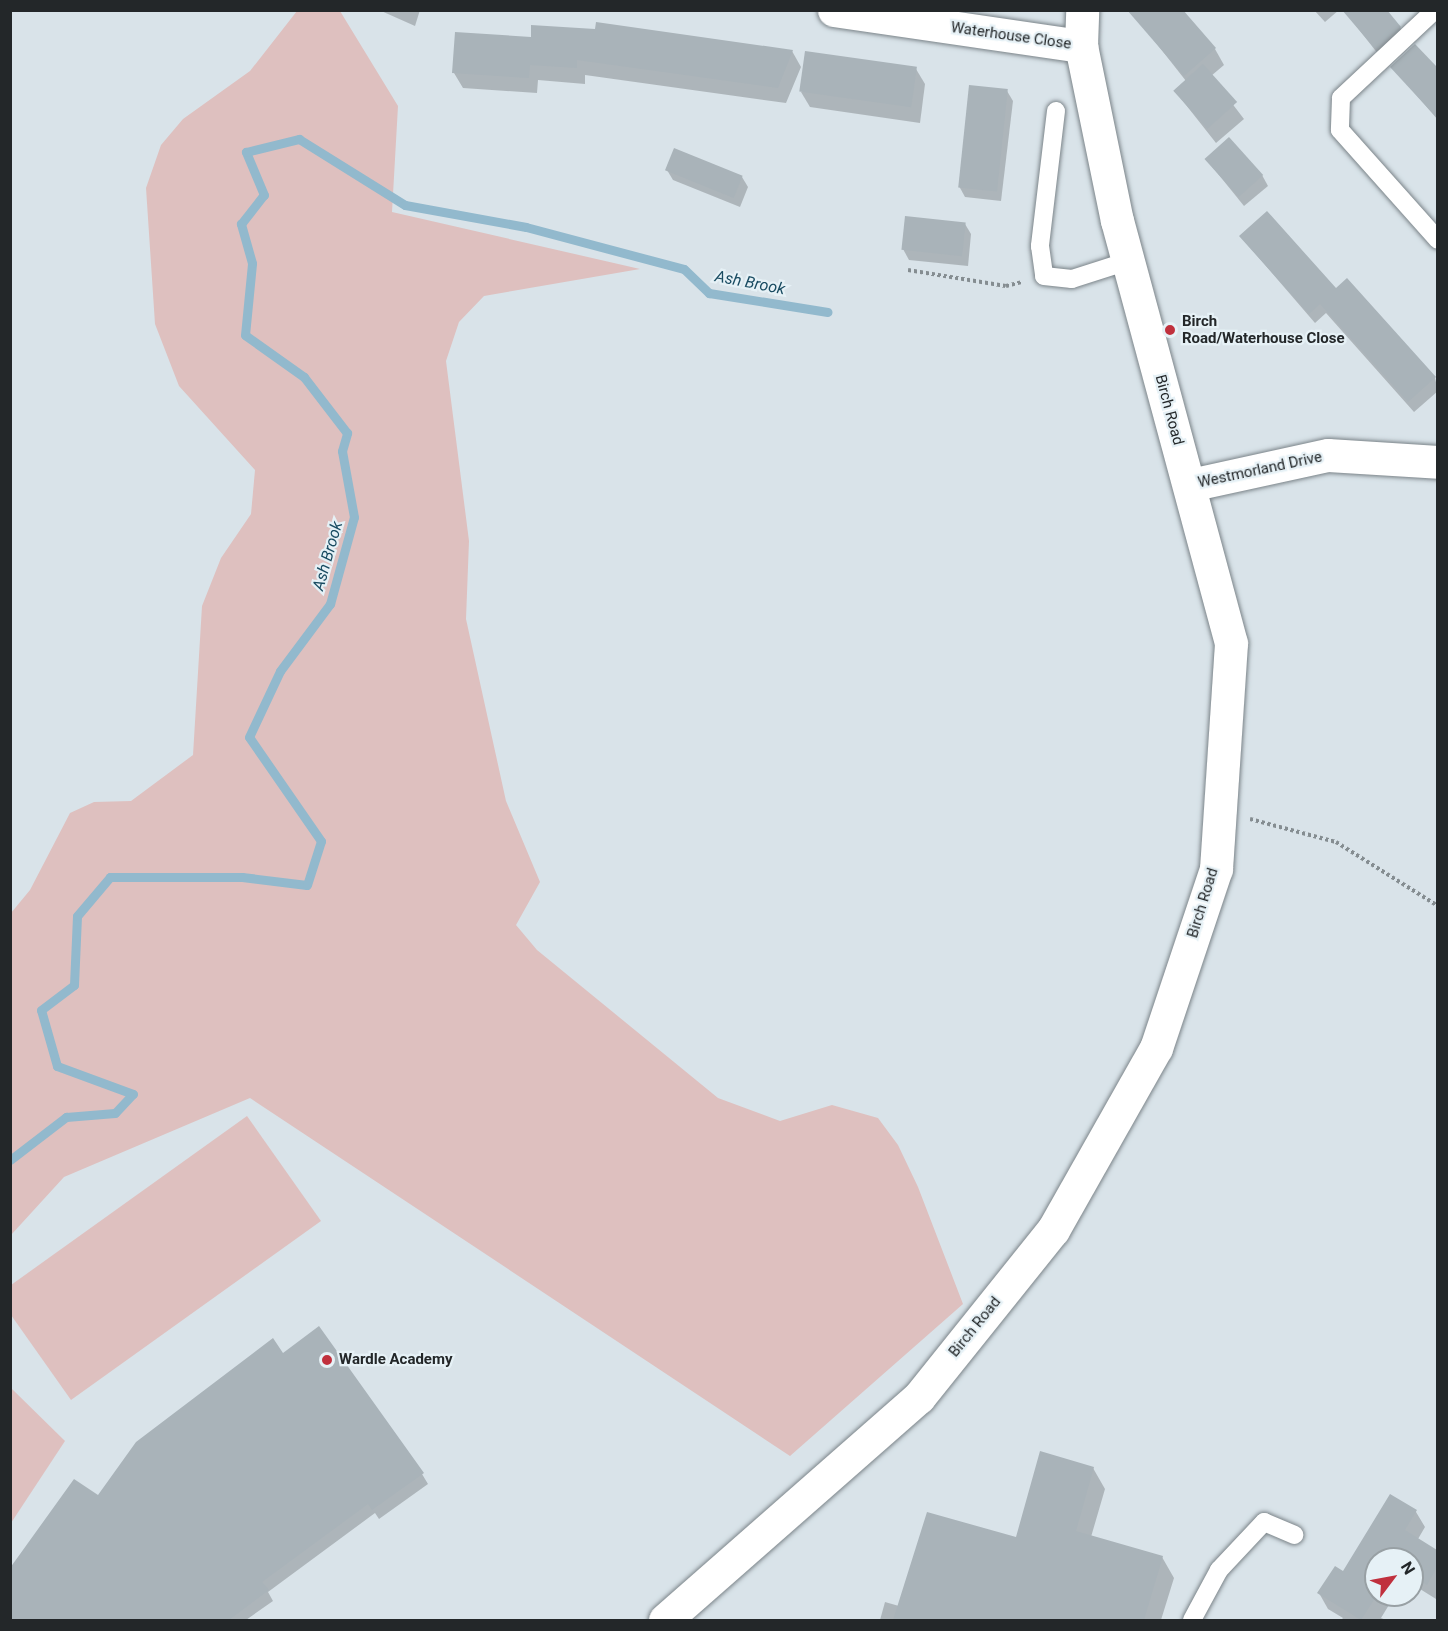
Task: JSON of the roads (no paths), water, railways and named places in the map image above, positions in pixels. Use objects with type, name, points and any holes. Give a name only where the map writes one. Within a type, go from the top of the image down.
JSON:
[{"type":"street","name":"Waterhouse Close","points":[[834,10],[1081,46]]},
{"type":"street","name":"Birch Road","points":[[675,1617],[919,1397],[1053,1230],[1156,1048],[1216,869],[1231,643],[1128,261],[1081,46],[1082,10]]},
{"type":"street","name":"Westmorland Drive","points":[[1190,485],[1328,455],[1437,462]]},
{"type":"lane","points":[[1435,10],[1341,98],[1340,130],[1437,240]]},
{"type":"lane","points":[[1056,111],[1040,246],[1044,276],[1072,279],[1128,261]]},
{"type":"lane","points":[[1192,1620],[1219,1570],[1264,1522],[1294,1534]]},
{"type":"waterway","name":"Ash Brook","points":[[10,1160],[66,1117],[115,1113],[133,1094],[57,1066],[41,1010],[74,985],[77,916],[110,877],[242,877],[307,885],[321,841],[249,737],[280,671],[330,604],[354,517],[342,451],[347,433],[304,377],[245,335],[252,263],[241,224],[264,195],[246,152],[299,139],[405,205],[526,227],[684,269],[709,293],[827,312]]},
{"type":"place","name":"Birch Road/Waterhouse Close","points":[[1170,330]]},
{"type":"place","name":"Wardle Academy","points":[[327,1360]]}]
